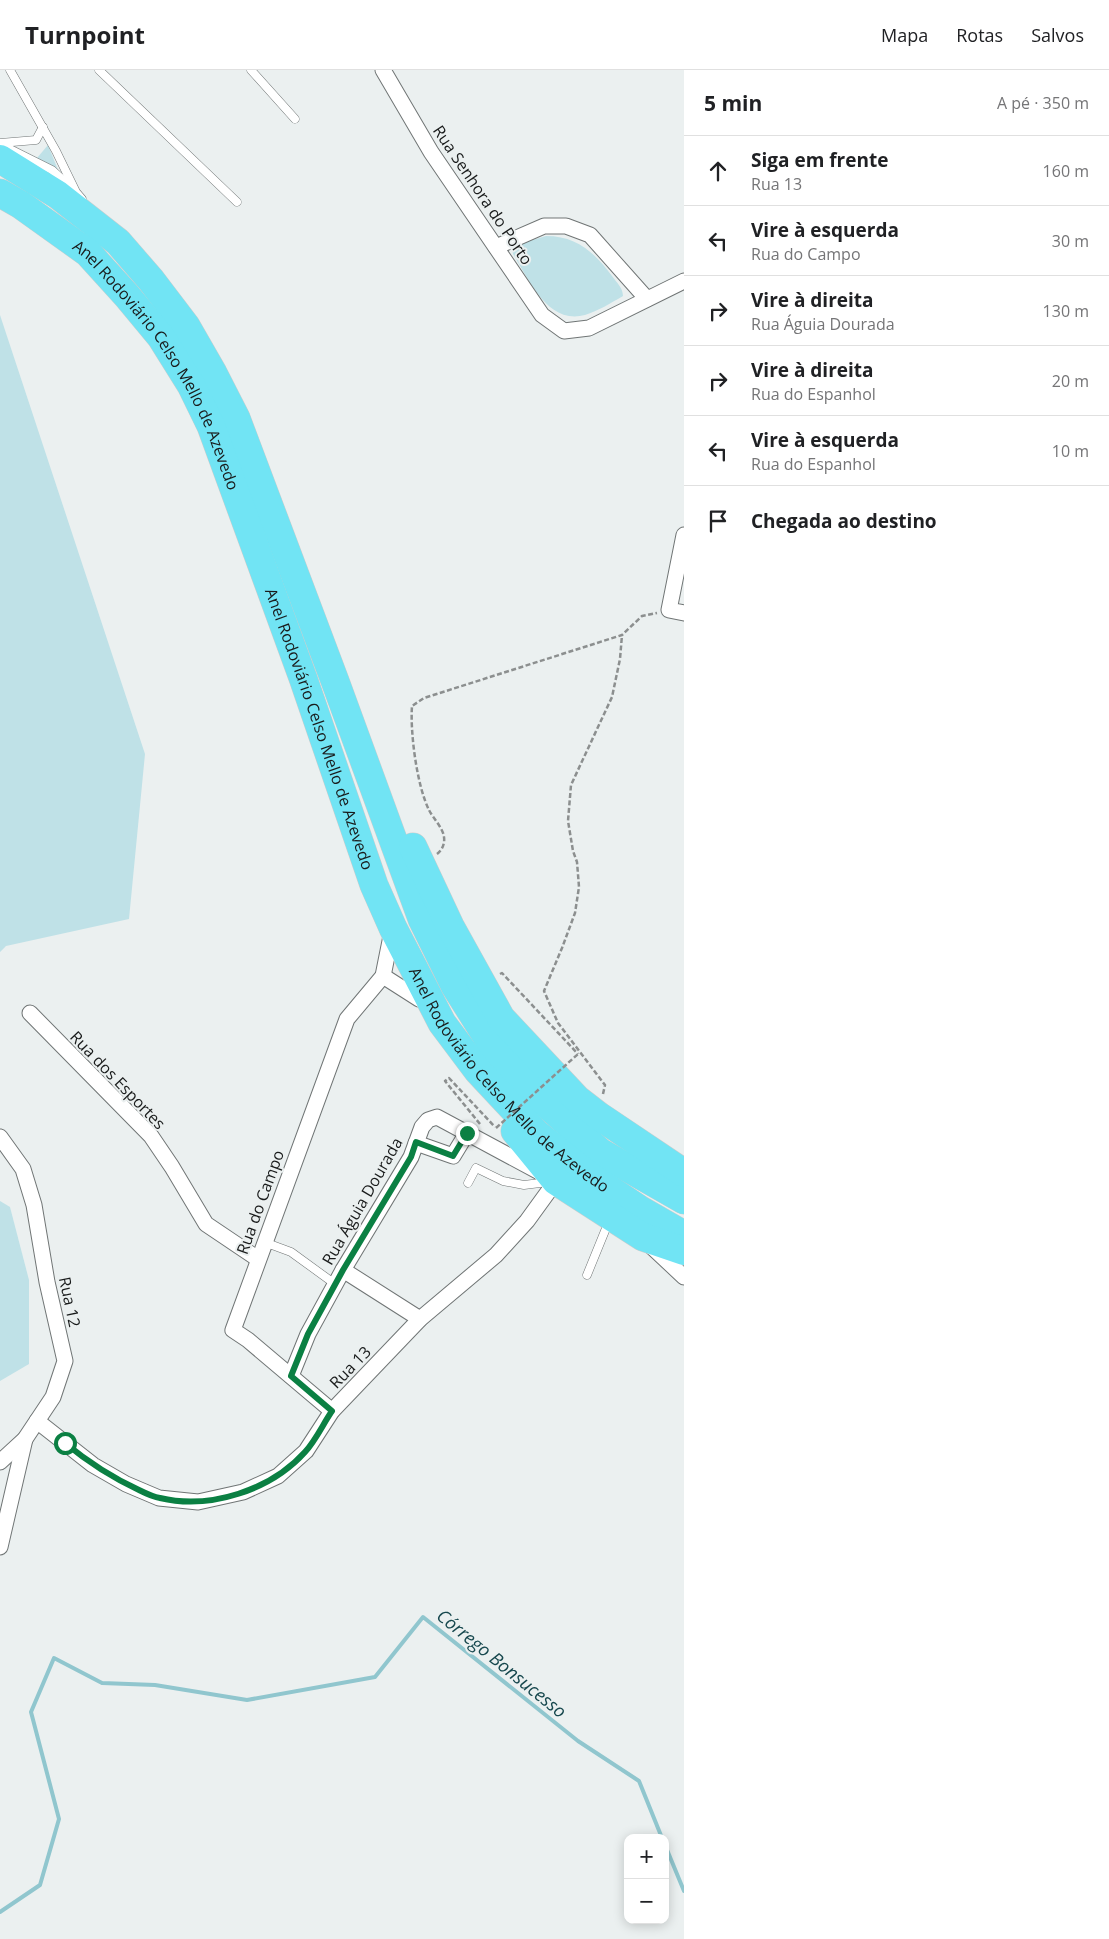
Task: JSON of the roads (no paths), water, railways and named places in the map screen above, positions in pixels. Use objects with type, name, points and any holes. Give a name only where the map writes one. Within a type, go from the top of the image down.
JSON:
[{"type":"highway","name":"Anel Rodoviário Celso Mello de Azevedo","points":[[0,159],[58,195],[118,242],[151,280],[186,326],[214,373],[236,418],[336,681],[422,919],[455,986],[494,1048],[544,1102],[600,1152],[684,1200]]},
{"type":"highway","name":"Anel Rodoviário Celso Mello de Azevedo","points":[[0,193],[21,205],[88,253],[160,336],[191,385],[211,426],[303,678],[374,885],[393,928],[442,1023],[478,1071],[536,1134],[588,1175],[639,1209],[684,1235]]},
{"type":"highway","points":[[336,681],[358,715],[399,820],[450,926],[501,1018],[577,1099],[599,1116],[684,1172]]},
{"type":"highway","points":[[410,961],[418,999],[440,1043],[556,1181],[643,1237],[684,1251]]},
{"type":"street","name":"Rua Senhora do Porto","points":[[383,70],[431,152],[542,315],[564,331],[589,328],[648,299]]},
{"type":"street","points":[[496,247],[544,226],[566,226],[590,235],[648,299],[684,281]]},
{"type":"street","points":[[684,535],[668,610],[684,613]]},
{"type":"street","name":"Rua do Campo","points":[[332,1411],[248,1340],[233,1330],[347,1019],[383,976],[393,928]]},
{"type":"street","points":[[383,976],[418,999]]},
{"type":"street","name":"Rua dos Esportes","points":[[30,1013],[150,1136],[172,1167],[206,1224],[258,1259]]},
{"type":"street","name":"Rua Águia Dourada","points":[[291,1376],[308,1334],[343,1270],[411,1157],[422,1127],[428,1120],[438,1117],[556,1181]]},
{"type":"street","points":[[416,1142],[453,1156],[467,1133]]},
{"type":"street","name":"Rua 12","points":[[0,1137],[23,1169],[34,1205],[47,1282],[65,1361],[53,1397],[38,1421],[25,1439],[0,1462]]},
{"type":"street","name":"Rua 13","points":[[38,1421],[93,1465],[126,1484],[159,1498],[198,1502],[242,1492],[278,1476],[306,1451],[332,1411],[420,1319],[496,1255],[527,1220],[556,1181]]},
{"type":"street","points":[[643,1237],[684,1277]]},
{"type":"street","points":[[343,1270],[420,1319]]},
{"type":"street","points":[[0,1547],[25,1439]]},
{"type":"lane","points":[[10,70],[43,127],[76,192]]},
{"type":"lane","points":[[99,70],[238,202]]},
{"type":"lane","points":[[251,70],[295,119]]},
{"type":"lane","points":[[0,144],[36,140],[43,127]]},
{"type":"lane","points":[[0,144],[52,170],[76,192],[88,207]]},
{"type":"lane","points":[[95,214],[151,280]]},
{"type":"lane","points":[[468,1183],[476,1168],[503,1181],[524,1186],[556,1181]]},
{"type":"lane","points":[[587,1275],[611,1216]]},
{"type":"lane","points":[[264,1242],[292,1252],[335,1284]]},
{"type":"waterway","name":"Córrego Bonsucesso","points":[[0,1912],[40,1885],[59,1819],[31,1712],[54,1658],[102,1683],[155,1685],[247,1700],[375,1677],[423,1617],[578,1741],[639,1781],[660,1834]]},
{"type":"waterway","name":"Córrego Bonsucesso","points":[[669,1855],[684,1891]]}]
